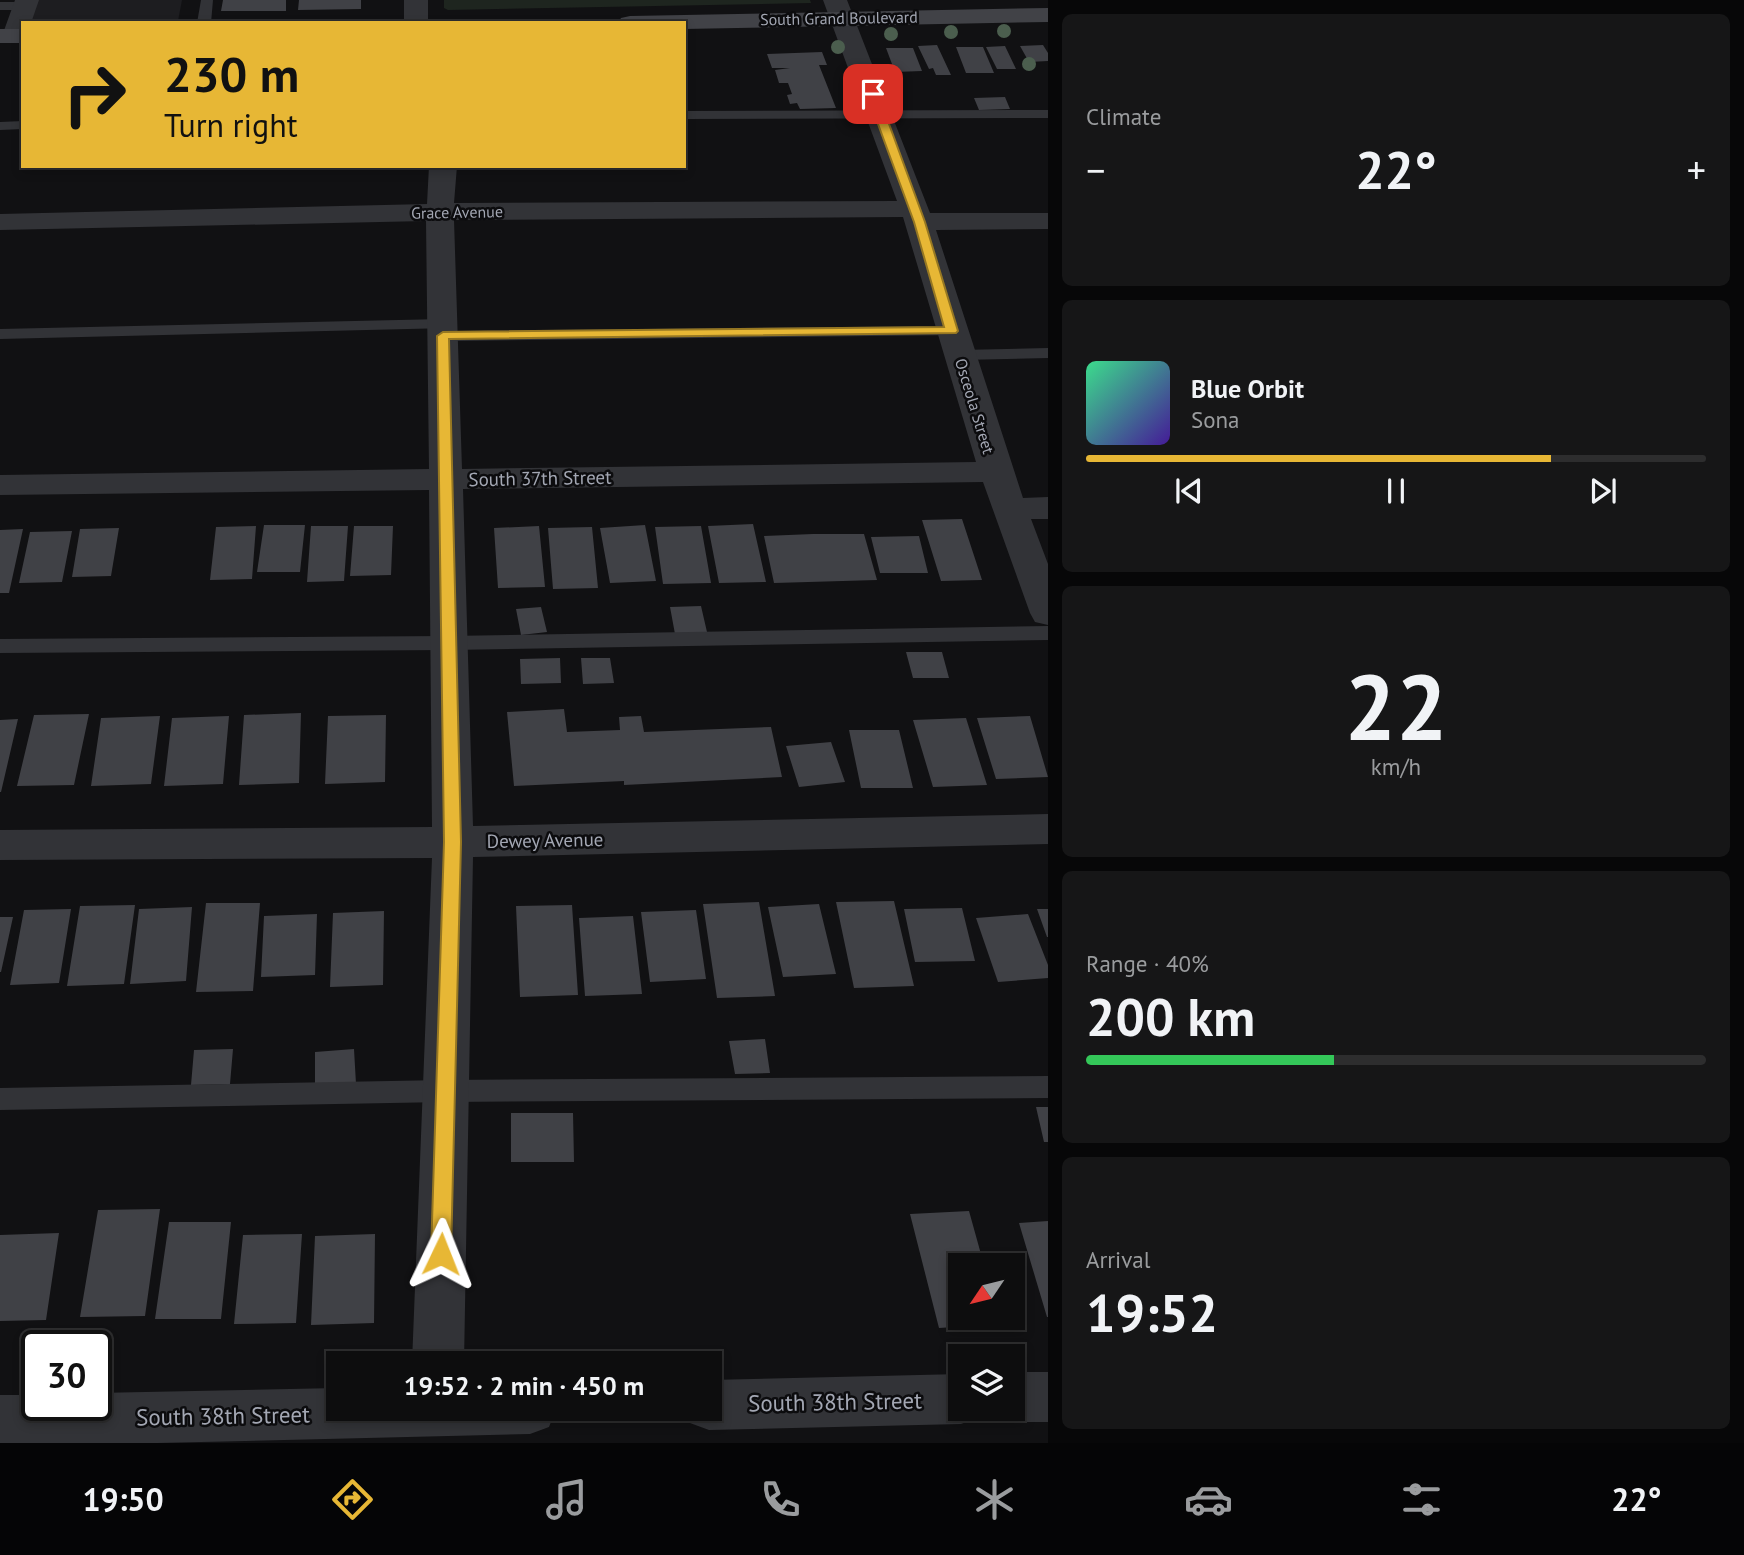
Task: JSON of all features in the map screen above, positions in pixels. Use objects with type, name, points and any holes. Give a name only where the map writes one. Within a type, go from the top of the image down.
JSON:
[{"type":"main road","name":"South Grand Boulevard","points":[[660,21],[838,9],[1048,15]]},
{"type":"street","points":[[416,0],[416,21]]},
{"type":"street","points":[[12,36],[26,3]]},
{"type":"street","name":"Osceola Street","points":[[838,9],[880,114],[916,216],[996,472],[1048,613]]},
{"type":"street","points":[[439,1351],[453,842],[440,212],[443,168]]},
{"type":"street","name":"Grace Avenue","points":[[0,222],[440,212],[916,216],[1048,221]]},
{"type":"street","name":"South 37th Street","points":[[0,485],[996,472]]},
{"type":"street","points":[[1011,509],[1048,508]]},
{"type":"street","name":"Dewey Avenue","points":[[0,845],[453,842],[1048,830]]},
{"type":"street","points":[[1025,1397],[1048,1397]]},
{"type":"street","name":"South 38th Street","points":[[722,1405],[948,1399]]},
{"type":"street","name":"South 38th Street","points":[[0,1421],[326,1411]]},
{"type":"lane","points":[[204,21],[208,0]]},
{"type":"lane","points":[[0,6],[26,3]]},
{"type":"lane","points":[[686,115],[1048,114]]},
{"type":"lane","points":[[0,126],[21,125]]},
{"type":"lane","points":[[0,334],[443,330],[956,343],[1048,353]]},
{"type":"lane","points":[[0,646],[449,643],[1048,633]]},
{"type":"lane","points":[[0,1099],[446,1091],[1048,1087]]},
{"type":"shaded area","points":[[37,0],[182,0],[178,21],[31,21]]},
{"type":"shaded area","points":[[444,0],[810,0],[811,3],[448,10],[444,8]]},
{"type":"building","points":[[223,0],[286,0],[286,11],[221,11]]},
{"type":"building","points":[[299,0],[361,0],[361,9],[298,10]]},
{"type":"building","points":[[937,45],[951,75],[936,75],[933,68],[929,69],[918,46]]},
{"type":"building","points":[[1043,45],[1048,53],[1048,61],[1029,62],[1020,46]]},
{"type":"building","points":[[1005,46],[1016,69],[997,69],[986,47]]},
{"type":"building","points":[[956,47],[983,47],[994,73],[966,73]]},
{"type":"building","points":[[886,48],[913,48],[922,71],[895,72]]},
{"type":"building","points":[[822,52],[827,65],[819,65],[836,108],[800,109],[797,103],[790,104],[787,95],[792,94],[788,83],[779,83],[775,70],[790,68],[772,68],[767,54]]},
{"type":"building","points":[[1005,97],[1010,109],[979,110],[974,98]]},
{"type":"building","points":[[962,519],[982,580],[941,581],[922,520]]},
{"type":"building","points":[[753,524],[766,582],[719,583],[708,526]]},
{"type":"building","points":[[264,525],[305,525],[300,572],[257,572]]},
{"type":"building","points":[[645,525],[656,581],[610,583],[600,528]]},
{"type":"building","points":[[256,526],[252,579],[210,580],[216,527]]},
{"type":"building","points":[[311,526],[348,526],[344,581],[307,582]]},
{"type":"building","points":[[354,526],[393,526],[391,575],[350,576]]},
{"type":"building","points":[[539,526],[545,587],[498,588],[494,528]]},
{"type":"building","points":[[701,526],[711,583],[663,584],[655,527]]},
{"type":"building","points":[[592,527],[598,588],[553,589],[548,528]]},
{"type":"building","points":[[119,528],[111,576],[72,577],[80,529]]},
{"type":"building","points":[[23,529],[9,593],[0,593],[0,530]]},
{"type":"building","points":[[72,531],[62,582],[19,583],[30,532]]},
{"type":"building","points":[[864,534],[877,580],[774,583],[764,536]]},
{"type":"building","points":[[919,536],[928,573],[880,573],[871,537]]},
{"type":"building","points":[[701,606],[707,632],[675,634],[670,607]]},
{"type":"building","points":[[541,607],[547,632],[521,635],[516,609]]},
{"type":"building","points":[[906,652],[942,652],[949,678],[913,678]]},
{"type":"building","points":[[560,658],[561,683],[521,684],[520,659]]},
{"type":"building","points":[[581,658],[610,658],[614,683],[583,684]]},
{"type":"building","points":[[564,709],[567,732],[620,730],[619,717],[641,716],[644,732],[771,727],[782,777],[624,785],[624,781],[514,786],[507,712]]},
{"type":"building","points":[[301,713],[299,783],[239,785],[244,715]]},
{"type":"building","points":[[89,714],[74,785],[17,786],[34,715]]},
{"type":"building","points":[[386,715],[385,782],[325,784],[328,716]]},
{"type":"building","points":[[160,716],[151,784],[91,786],[101,718]]},
{"type":"building","points":[[229,716],[223,784],[164,786],[172,718]]},
{"type":"building","points":[[1030,716],[1048,777],[996,779],[977,718]]},
{"type":"building","points":[[966,718],[987,785],[933,787],[913,720]]},
{"type":"building","points":[[18,719],[1,792],[0,792],[0,720]]},
{"type":"building","points":[[849,730],[899,730],[913,788],[861,788]]},
{"type":"building","points":[[831,742],[845,782],[799,787],[786,746]]},
{"type":"building","points":[[894,901],[914,986],[854,988],[836,902]]},
{"type":"building","points":[[759,902],[775,996],[717,998],[703,904]]},
{"type":"building","points":[[206,903],[260,903],[253,991],[196,992]]},
{"type":"building","points":[[819,904],[836,974],[783,977],[768,907]]},
{"type":"building","points":[[135,905],[124,984],[67,986],[80,906]]},
{"type":"building","points":[[572,905],[578,995],[520,997],[516,906]]},
{"type":"building","points":[[192,907],[186,981],[130,984],[139,909]]},
{"type":"building","points":[[962,908],[975,961],[915,962],[904,909]]},
{"type":"building","points":[[71,909],[59,983],[10,985],[24,910]]},
{"type":"building","points":[[1037,909],[1048,909],[1048,937],[1047,937]]},
{"type":"building","points":[[696,910],[706,979],[650,982],[641,912]]},
{"type":"building","points":[[384,911],[383,985],[330,987],[333,913]]},
{"type":"building","points":[[317,914],[315,975],[261,977],[264,916]]},
{"type":"building","points":[[1028,914],[1048,965],[1048,978],[998,982],[976,918]]},
{"type":"building","points":[[633,916],[642,994],[585,996],[579,918]]},
{"type":"building","points":[[0,917],[13,917],[1,972],[0,972]]},
{"type":"building","points":[[765,1039],[770,1073],[735,1074],[729,1041]]},
{"type":"building","points":[[233,1049],[230,1084],[191,1085],[194,1050]]},
{"type":"building","points":[[354,1049],[356,1084],[315,1087],[315,1052]]},
{"type":"building","points":[[1036,1107],[1048,1107],[1048,1142],[1044,1142]]},
{"type":"building","points":[[511,1113],[573,1113],[574,1162],[511,1162]]},
{"type":"building","points":[[160,1209],[145,1316],[80,1317],[98,1210]]},
{"type":"building","points":[[969,1211],[981,1253],[948,1253],[948,1327],[939,1328],[910,1214]]},
{"type":"building","points":[[1048,1221],[1048,1317],[1047,1317],[1019,1223]]},
{"type":"building","points":[[169,1222],[231,1222],[221,1319],[155,1319]]},
{"type":"building","points":[[59,1233],[46,1320],[0,1321],[0,1235]]},
{"type":"building","points":[[302,1234],[296,1323],[234,1324],[243,1235]]},
{"type":"building","points":[[375,1234],[374,1323],[311,1325],[315,1236]]},
{"type":"route","points":[[441,1254],[453,842],[443,336],[952,331],[919,222],[873,94]]}]
